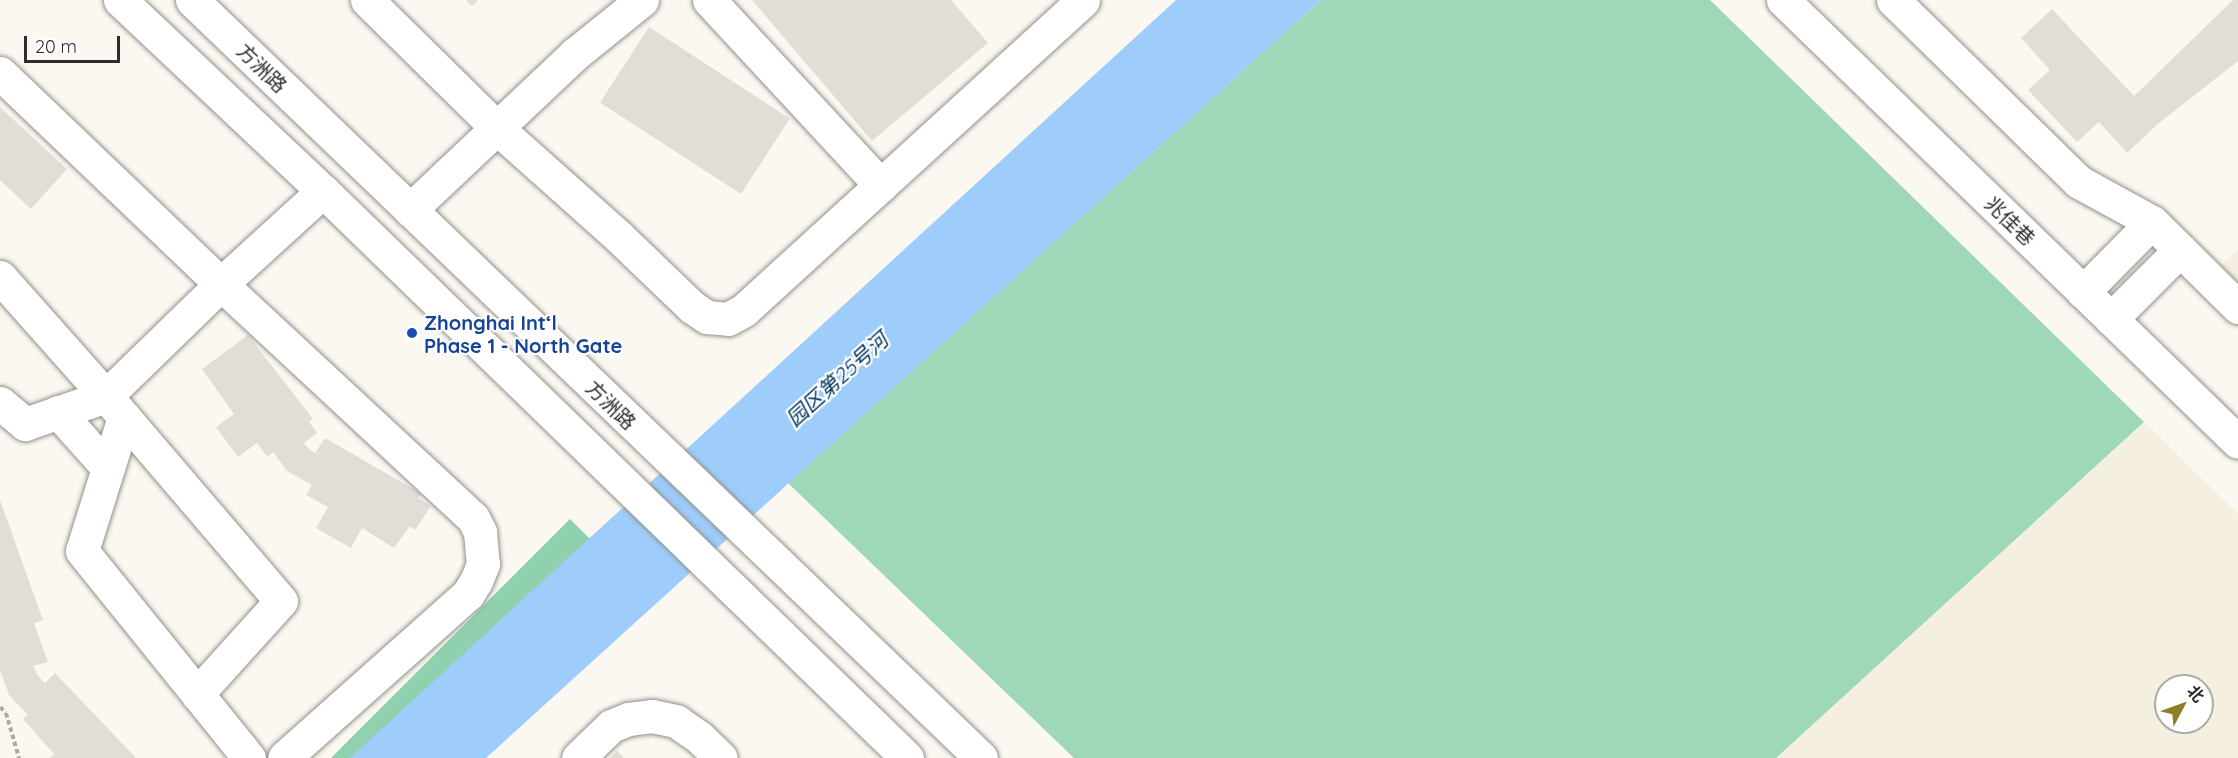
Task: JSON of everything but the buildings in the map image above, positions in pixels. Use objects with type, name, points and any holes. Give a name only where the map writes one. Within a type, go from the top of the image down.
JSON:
[{"type":"street","points":[[120,0],[322,191],[907,758]]},
{"type":"street","name":"方洲路","points":[[192,0],[672,464],[981,758]]},
{"type":"street","points":[[367,0],[498,129],[618,236],[692,307],[707,317],[728,319],[744,310],[1083,0]]},
{"type":"street","points":[[410,210],[498,129],[574,54],[642,0]]},
{"type":"street","points":[[709,0],[881,186]]},
{"type":"street","name":"兆佳巷","points":[[1783,0],[2238,442]]},
{"type":"street","points":[[1893,0],[2079,182],[2152,222],[2238,308]]},
{"type":"street","points":[[0,73],[221,284],[473,518],[483,545],[483,564],[468,594],[285,758]]},
{"type":"street","points":[[249,758],[82,551],[108,468],[115,407],[221,284],[322,191]]},
{"type":"street","points":[[2083,292],[2152,222]]},
{"type":"street","points":[[2111,320],[2180,250]]},
{"type":"street","points":[[0,277],[281,601],[197,694]]},
{"type":"street","points":[[0,403],[25,424],[58,412],[115,407]]},
{"type":"street","points":[[58,412],[108,468]]},
{"type":"street","points":[[578,758],[611,726],[628,719],[652,716],[676,721],[699,737],[721,758]]},
{"type":"path","points":[[0,707],[6,713],[19,758]]},
{"type":"shaded area","points":[[2238,249],[2238,287],[2219,267]]},
{"type":"shaded area","points":[[2144,422],[2238,514],[2238,758],[1776,758]]},
{"type":"green space","points":[[1321,0],[1710,0],[2144,422],[1776,758],[1074,758],[788,483]]},
{"type":"green space","points":[[570,519],[590,539],[371,758],[331,758]]},
{"type":"water","name":"园区第25号河","points":[[1176,0],[1321,0],[486,758],[350,758]]},
{"type":"place","name":"Zhonghai Int‘l Phase 1 - North Gate","points":[[412,333]]}]
